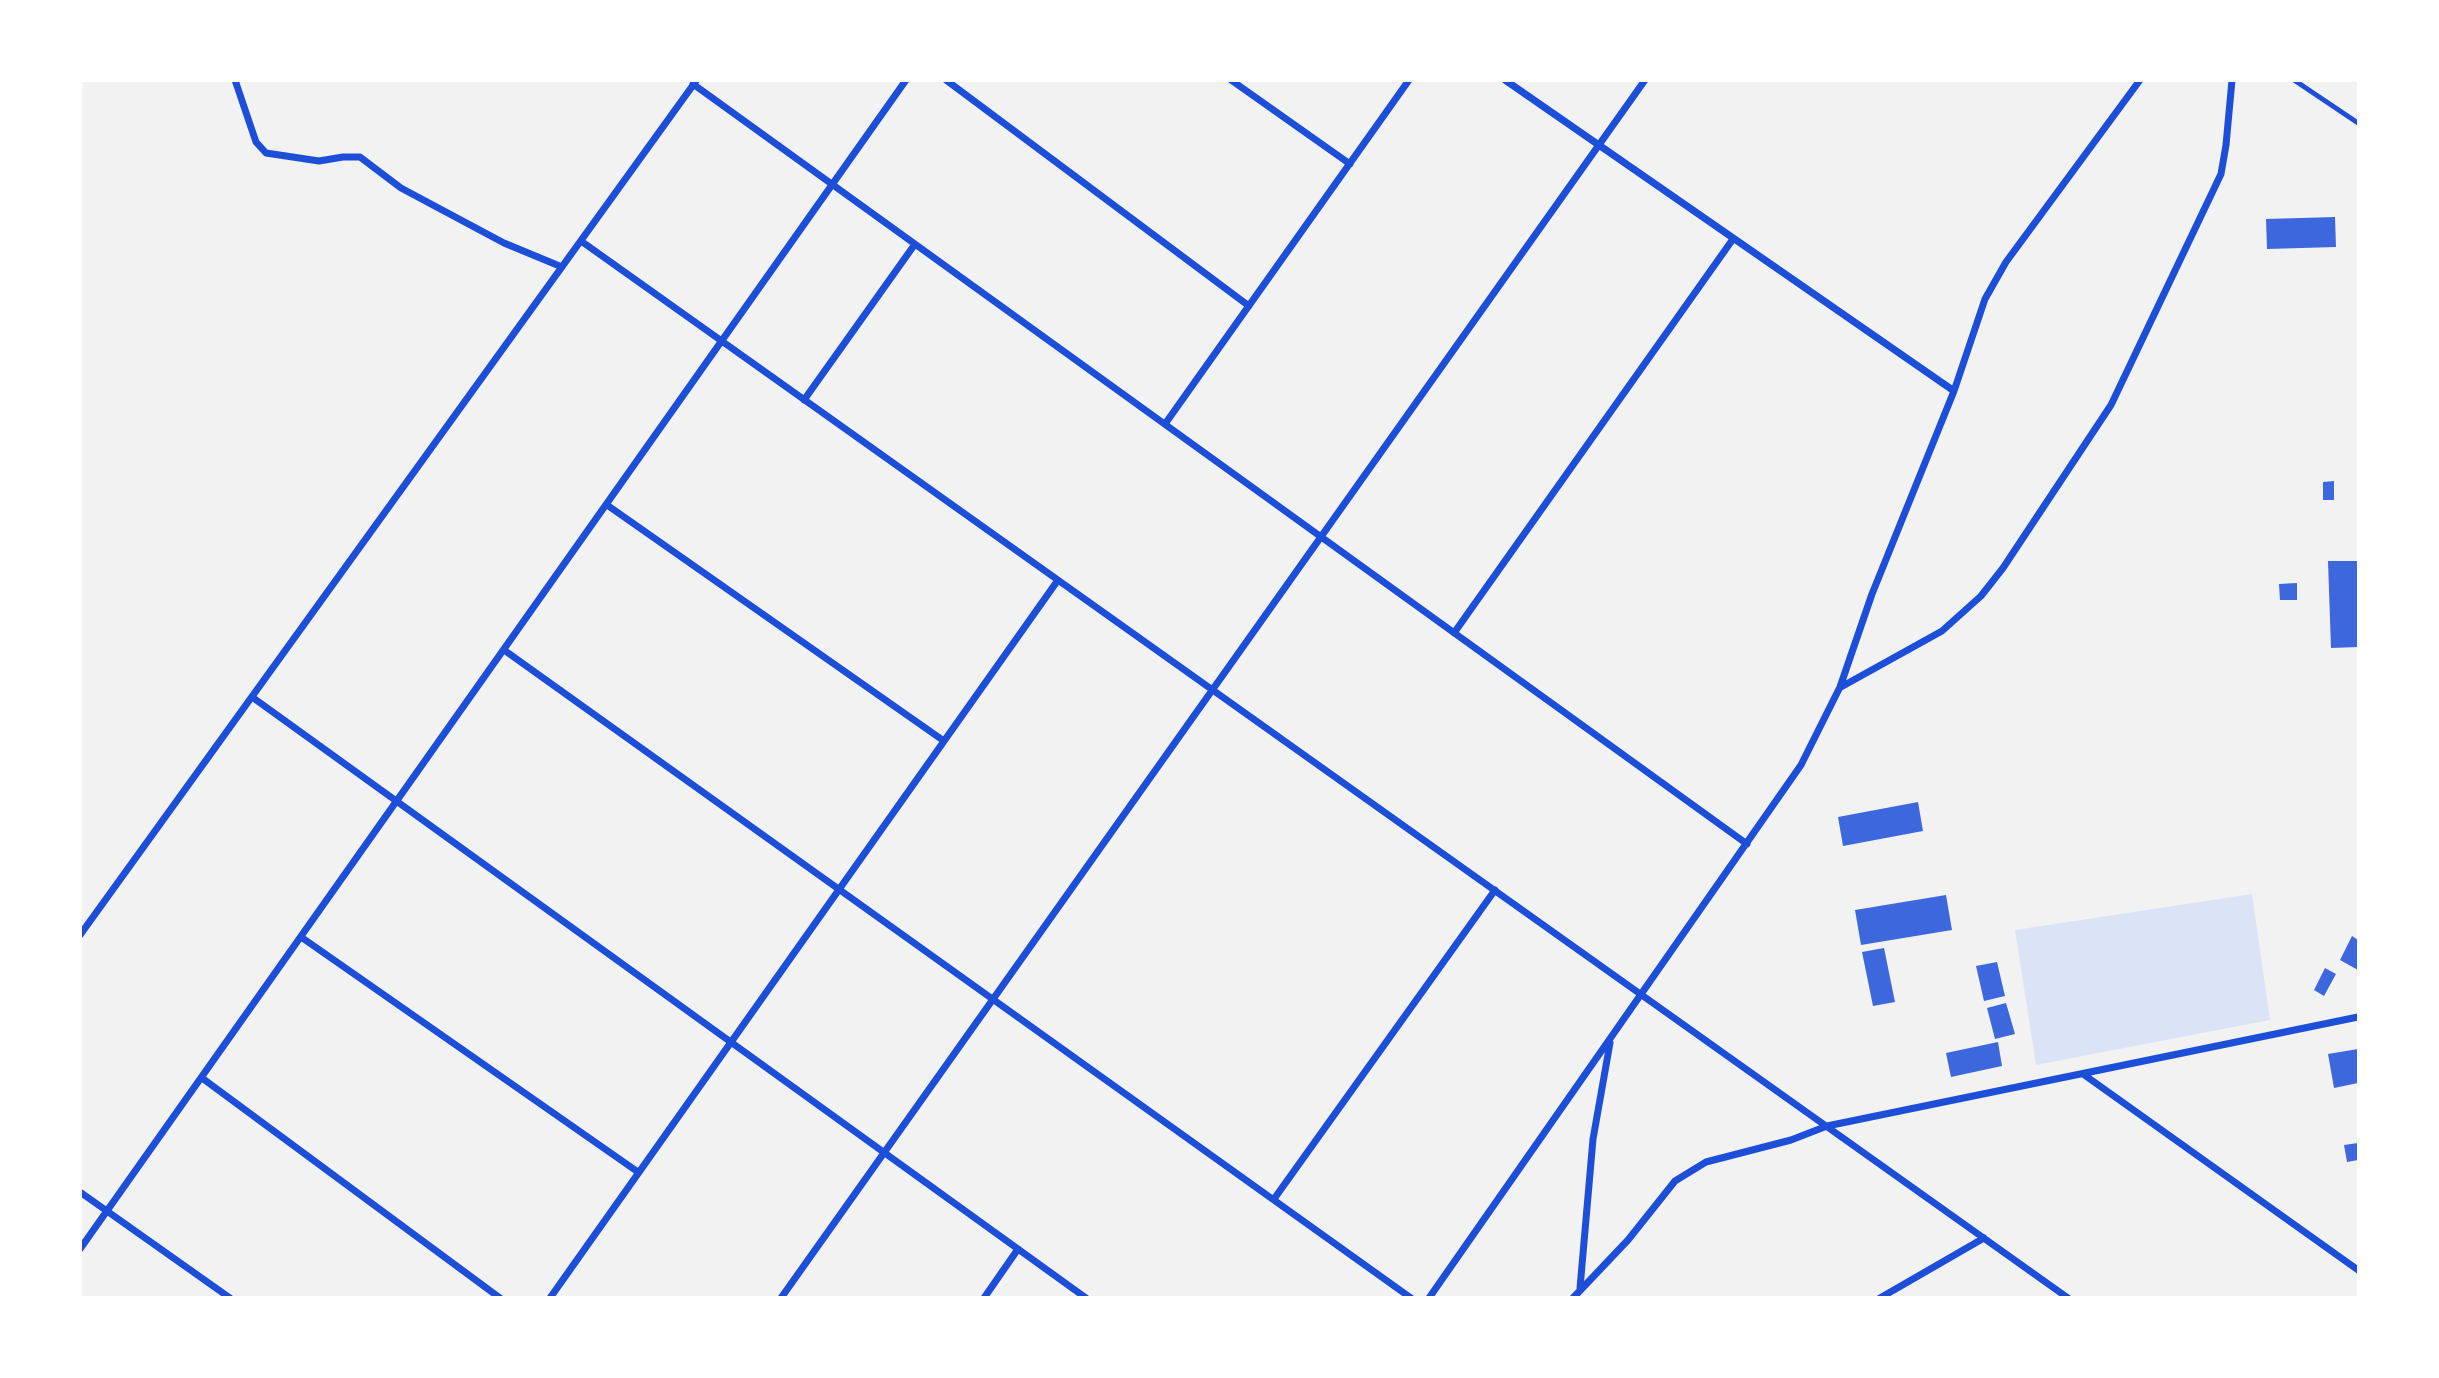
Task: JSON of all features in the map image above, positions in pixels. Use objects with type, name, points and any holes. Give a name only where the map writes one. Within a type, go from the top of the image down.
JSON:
[{"type":"street","points":[[235,80],[256,142],[266,153],[319,161],[343,157],[360,158],[401,188],[504,243],[562,267]]},
{"type":"street","points":[[80,1249],[906,80]]},
{"type":"street","points":[[946,80],[1249,306]]},
{"type":"street","points":[[1231,80],[1350,164]]},
{"type":"street","points":[[1165,424],[1409,80]]},
{"type":"street","points":[[1505,80],[1954,391]]},
{"type":"street","points":[[780,1297],[1644,80]]},
{"type":"street","points":[[1429,1297],[1801,765],[1840,687],[1872,594],[1954,391],[1985,299],[2006,262],[2140,80]]},
{"type":"street","points":[[1840,687],[1942,631],[1981,596],[2003,568],[2111,405],[2221,174],[2232,80]]},
{"type":"street","points":[[80,935],[695,82],[832,185],[1747,844]]},
{"type":"street","points":[[1454,633],[1733,239]]},
{"type":"street","points":[[581,241],[2068,1297]]},
{"type":"street","points":[[804,400],[915,244]]},
{"type":"street","points":[[607,505],[944,741]]},
{"type":"street","points":[[550,1297],[1058,580]]},
{"type":"street","points":[[504,650],[1411,1297]]},
{"type":"street","points":[[252,697],[1086,1297]]},
{"type":"street","points":[[1274,1199],[1495,890]]},
{"type":"street","points":[[301,937],[638,1172]]},
{"type":"street","points":[[1573,1297],[1628,1240],[1675,1181],[1706,1162],[1791,1140],[1827,1126],[2358,1017]]},
{"type":"street","points":[[1580,1289],[1593,1139],[1610,1040]]},
{"type":"street","points":[[2083,1074],[2358,1270]]},
{"type":"street","points":[[201,1078],[499,1297]]},
{"type":"street","points":[[80,1192],[230,1297]]},
{"type":"street","points":[[1880,1297],[1984,1238]]},
{"type":"street","points":[[984,1297],[1018,1249]]},
{"type":"lane","points":[[2294,80],[2358,123]]},
{"type":"shaded area","points":[[2252,894],[2270,1020],[2036,1065],[2015,930]]},
{"type":"building","points":[[2335,217],[2336,247],[2267,249],[2266,219]]},
{"type":"building","points":[[2334,481],[2334,500],[2323,500],[2323,482]]},
{"type":"building","points":[[2328,561],[2358,561],[2358,647],[2331,648]]},
{"type":"building","points":[[2297,583],[2297,600],[2280,600],[2279,584]]},
{"type":"building","points":[[1918,802],[1923,831],[1843,846],[1838,817]]},
{"type":"building","points":[[1946,895],[1952,930],[1861,945],[1855,910]]},
{"type":"building","points":[[2352,936],[2358,940],[2358,970],[2340,960]]},
{"type":"building","points":[[1884,948],[1895,1002],[1873,1006],[1862,952]]},
{"type":"building","points":[[1997,962],[2005,996],[1984,1001],[1976,966]]},
{"type":"building","points":[[2325,968],[2336,974],[2324,996],[2314,990]]},
{"type":"building","points":[[2006,1003],[2015,1034],[1995,1039],[1987,1008]]},
{"type":"building","points":[[1998,1042],[2002,1066],[1951,1077],[1946,1053]]},
{"type":"building","points":[[2358,1049],[2358,1083],[2334,1088],[2328,1054]]},
{"type":"building","points":[[2358,1143],[2358,1160],[2347,1162],[2344,1145]]}]
